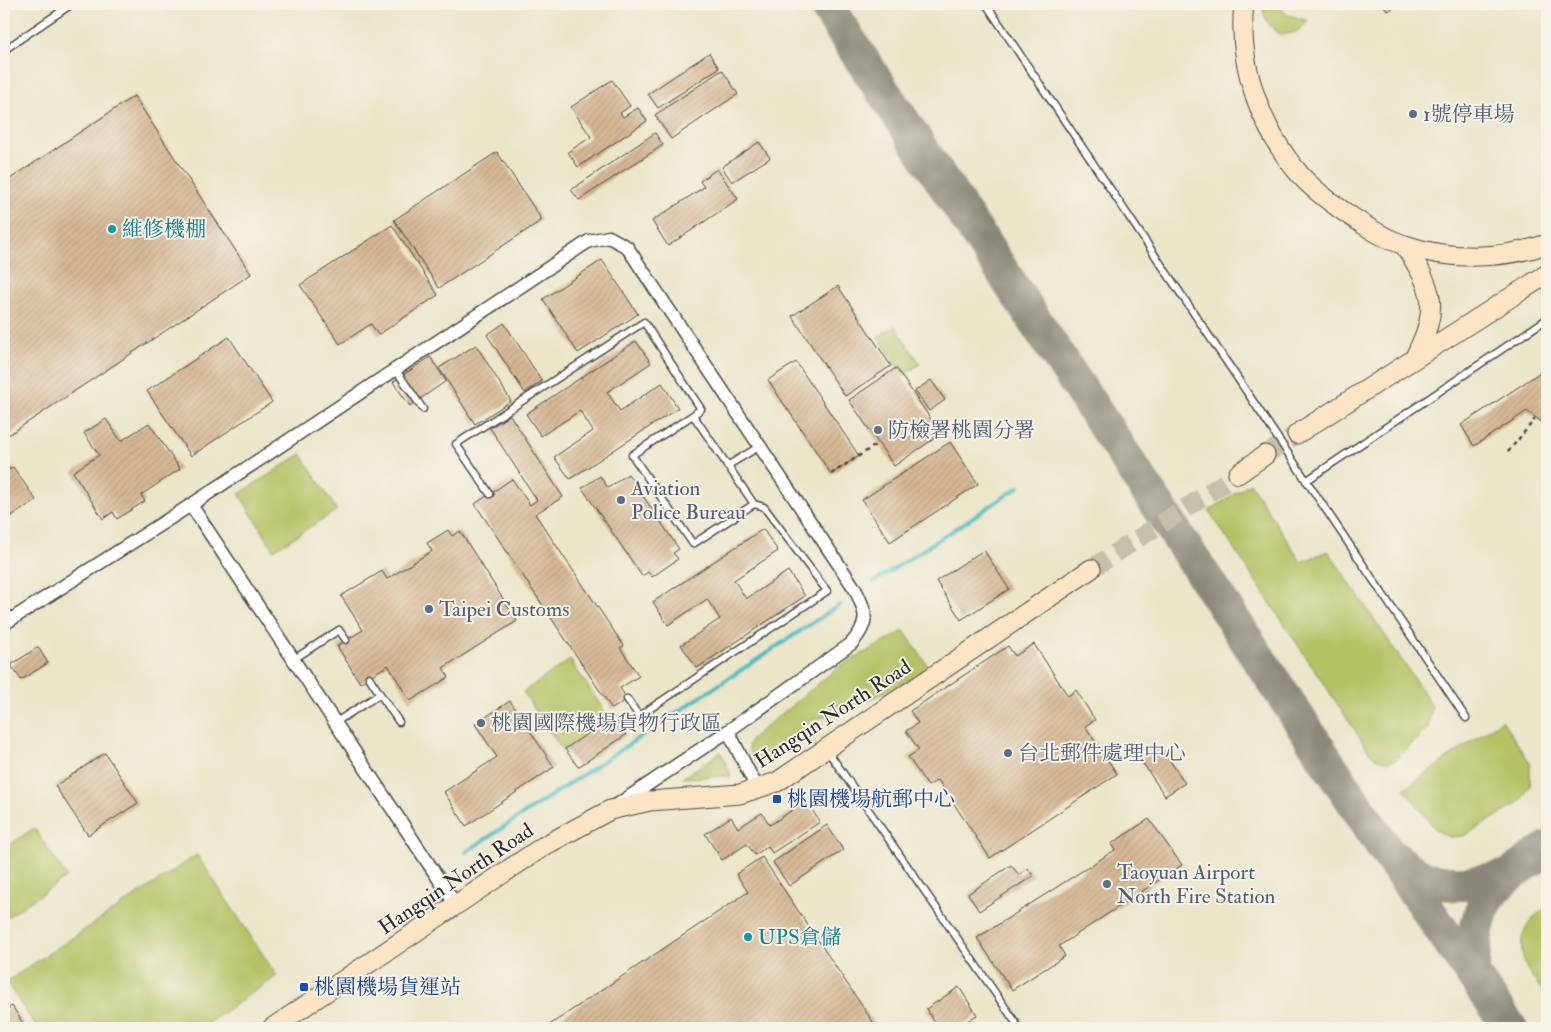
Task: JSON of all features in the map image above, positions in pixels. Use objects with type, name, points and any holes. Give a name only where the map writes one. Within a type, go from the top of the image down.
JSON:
[{"type":"street","points":[[1244,4],[1243,53],[1250,81],[1277,140],[1301,176],[1326,200],[1372,230],[1405,246],[1446,254],[1491,256],[1530,250],[1547,244]]},
{"type":"street","points":[[4,624],[191,504],[589,241],[609,237],[627,247],[855,589],[866,611],[863,630],[851,644],[728,731],[643,785],[610,810]]},
{"type":"street","points":[[1405,246],[1427,280],[1431,300],[1428,325],[1415,357]]},
{"type":"street","points":[[1297,434],[1547,274]]},
{"type":"street","points":[[1238,474],[1266,455]]},
{"type":"street","points":[[191,504],[456,905]]},
{"type":"street","name":"Hangqin North Road","points":[[272,1028],[544,846],[610,810],[650,801],[740,794],[777,782],[1091,569]]},
{"type":"street","points":[[728,731],[757,788]]},
{"type":"lane","points":[[4,50],[72,4]]},
{"type":"lane","points":[[986,4],[1466,718]]},
{"type":"lane","points":[[1306,481],[1547,319]]},
{"type":"lane","points":[[490,494],[456,444],[644,322],[701,409],[632,456],[693,544],[754,504]]},
{"type":"lane","points":[[395,369],[423,409]]},
{"type":"lane","points":[[627,699],[639,716],[827,591],[764,506],[754,504],[693,415]]},
{"type":"lane","points":[[727,466],[760,446]]},
{"type":"lane","points":[[294,659],[339,630],[346,640]]},
{"type":"lane","points":[[369,677],[399,722]]},
{"type":"lane","points":[[336,722],[380,694]]},
{"type":"lane","points":[[826,749],[1016,1023]]},
{"type":"path","points":[[1508,452],[1535,419]]},
{"type":"path","points":[[831,474],[879,443]]},
{"type":"green space","points":[[1264,4],[1276,4],[1288,15],[1309,21],[1296,32],[1283,35],[1274,29],[1266,19]]},
{"type":"green space","points":[[895,326],[920,364],[903,375],[878,337]]},
{"type":"green space","points":[[301,454],[337,510],[274,550],[239,494]]},
{"type":"green space","points":[[1250,483],[1301,562],[1328,551],[1432,705],[1428,728],[1396,760],[1388,762],[1377,759],[1370,753],[1209,511]]},
{"type":"green space","points":[[904,631],[930,669],[845,712],[812,720],[794,737],[792,750],[771,758],[756,761],[748,746],[752,738],[839,667]]},
{"type":"green space","points":[[570,660],[610,719],[563,751],[523,692]]},
{"type":"green space","points":[[1502,720],[1530,763],[1530,786],[1519,803],[1464,836],[1449,837],[1436,830],[1404,789]]},
{"type":"green space","points":[[721,752],[731,776],[682,778]]},
{"type":"green space","points":[[34,828],[67,877],[4,919],[4,849]]},
{"type":"green space","points":[[197,855],[277,976],[201,1028],[37,1028],[6,982]]},
{"type":"green space","points":[[1547,907],[1547,996],[1530,973],[1522,950],[1522,938],[1534,917]]},
{"type":"building","points":[[1382,4],[1399,4],[1388,11]]},
{"type":"building","points":[[709,53],[719,68],[658,108],[648,94]]},
{"type":"building","points":[[722,70],[738,94],[671,139],[655,115]]},
{"type":"building","points":[[612,80],[630,106],[620,113],[623,117],[638,108],[647,121],[578,167],[568,152],[591,137],[571,107]]},
{"type":"building","name":"維修機棚","points":[[134,96],[251,274],[4,438],[4,183]]},
{"type":"building","points":[[655,133],[663,145],[579,200],[571,190]]},
{"type":"building","points":[[759,142],[770,158],[732,182],[722,167]]},
{"type":"building","points":[[497,152],[542,220],[439,288],[394,220]]},
{"type":"building","points":[[717,169],[738,199],[668,246],[652,221],[704,187],[700,181]]},
{"type":"building","points":[[392,225],[438,295],[378,335],[371,324],[340,344],[300,285]]},
{"type":"building","points":[[602,260],[638,314],[578,353],[543,299]]},
{"type":"building","points":[[838,286],[891,366],[845,396],[792,316]]},
{"type":"building","points":[[504,323],[542,381],[525,393],[487,335]]},
{"type":"building","points":[[229,337],[272,402],[191,456],[147,391]]},
{"type":"building","points":[[636,341],[651,363],[607,392],[620,411],[662,383],[678,408],[570,479],[554,457],[593,431],[580,411],[541,436],[526,414]]},
{"type":"building","points":[[476,345],[511,401],[475,424],[439,368]]},
{"type":"building","points":[[430,357],[446,381],[410,406],[393,382]]},
{"type":"building","points":[[796,362],[859,456],[831,474],[768,380]]},
{"type":"building","points":[[896,368],[941,434],[894,466],[849,400]]},
{"type":"building","points":[[1547,368],[1547,426],[1527,411],[1474,446],[1461,425]]},
{"type":"building","points":[[931,380],[945,400],[929,411],[915,391]]},
{"type":"building","points":[[510,415],[563,497],[535,514],[624,646],[620,648],[639,676],[620,688],[627,699],[612,709],[475,504],[512,479],[530,505],[537,500],[490,428]]},
{"type":"building","points":[[106,419],[121,441],[149,423],[180,469],[141,495],[145,501],[117,519],[113,512],[103,519],[73,472],[99,455],[84,433]]},
{"type":"building","points":[[950,442],[978,484],[890,542],[862,500]]},
{"type":"building","points":[[13,467],[36,500],[4,521],[4,473]]},
{"type":"building","points":[[628,474],[679,549],[673,553],[678,559],[652,577],[648,572],[642,576],[582,488],[600,476],[608,488]]},
{"type":"building","points":[[763,529],[778,551],[734,580],[746,599],[788,571],[805,596],[697,668],[681,645],[720,619],[707,599],[668,625],[653,602]]},
{"type":"building","name":"Taipei Customs","points":[[448,530],[452,536],[460,531],[517,621],[443,668],[449,677],[410,701],[388,665],[360,683],[337,646],[363,630],[341,596],[382,571],[387,579],[432,551],[427,543]]},
{"type":"building","points":[[984,550],[1009,589],[961,620],[936,581]]},
{"type":"building","name":"台北郵件處理中心","points":[[1034,644],[1068,696],[1076,690],[1095,720],[1085,726],[1117,774],[990,858],[938,780],[928,786],[908,757],[919,750],[906,731],[918,723],[910,711],[1008,646],[1015,656]]},
{"type":"building","points":[[38,647],[48,663],[21,680],[11,665]]},
{"type":"building","points":[[510,701],[554,767],[466,826],[444,792],[497,757],[475,724]]},
{"type":"building","points":[[613,716],[626,735],[578,767],[565,749]]},
{"type":"building","points":[[1160,746],[1185,783],[1165,796],[1140,759]]},
{"type":"building","points":[[105,753],[138,803],[88,835],[55,786]]},
{"type":"building","points":[[806,801],[820,822],[772,853],[768,846],[755,855],[747,844],[722,860],[705,834],[731,817],[738,828],[762,813],[770,825]]},
{"type":"building","name":"Taoyuan Airport North Fire Station","points":[[1149,819],[1182,865],[1059,946],[1065,956],[1012,990],[977,938],[1115,850],[1111,844]]},
{"type":"building","points":[[827,825],[843,850],[789,886],[773,862]]},
{"type":"building","name":"UPS倉儲","points":[[762,857],[877,1028],[545,1028],[748,892],[736,874]]},
{"type":"building","points":[[1011,865],[1019,875],[1028,868],[1033,876],[979,911],[968,894]]},
{"type":"building","points":[[959,987],[977,1015],[956,1028],[939,1028],[926,1009]]},
{"type":"building","points":[[12,1006],[26,1028],[4,1028],[4,1012]]},
{"type":"waterway","points":[[874,582],[1019,487]]},
{"type":"waterway","points":[[466,852],[841,604]]},
{"type":"taxiway","points":[[825,4],[1385,849],[1510,1028]]},
{"type":"taxiway","points":[[1472,973],[1477,927],[1488,898],[1510,875],[1547,849]]},
{"type":"taxiway","points":[[1396,859],[1409,869],[1435,881],[1461,884],[1505,877]]},
{"type":"tunnel","points":[[1265,455],[1297,434]]},
{"type":"tunnel","points":[[1091,569],[1238,474]]},
{"type":"place","name":"1號停車場","points":[[1413,114]]},
{"type":"place","name":"維修機棚","points":[[112,229]]},
{"type":"place","name":"防檢署桃園分署","points":[[878,430]]},
{"type":"place","name":"Aviation Police Bureau","points":[[621,500]]},
{"type":"place","name":"Taipei Customs","points":[[429,609]]},
{"type":"place","name":"桃園國際機場貨物行政區","points":[[481,723]]},
{"type":"place","name":"台北郵件處理中心","points":[[1008,753]]},
{"type":"place","name":"桃園機場航郵中心","points":[[777,799]]},
{"type":"place","name":"Taoyuan Airport North Fire Station","points":[[1107,884]]},
{"type":"place","name":"UPS倉儲","points":[[748,937]]},
{"type":"place","name":"桃園機場貨運站","points":[[304,987]]}]
